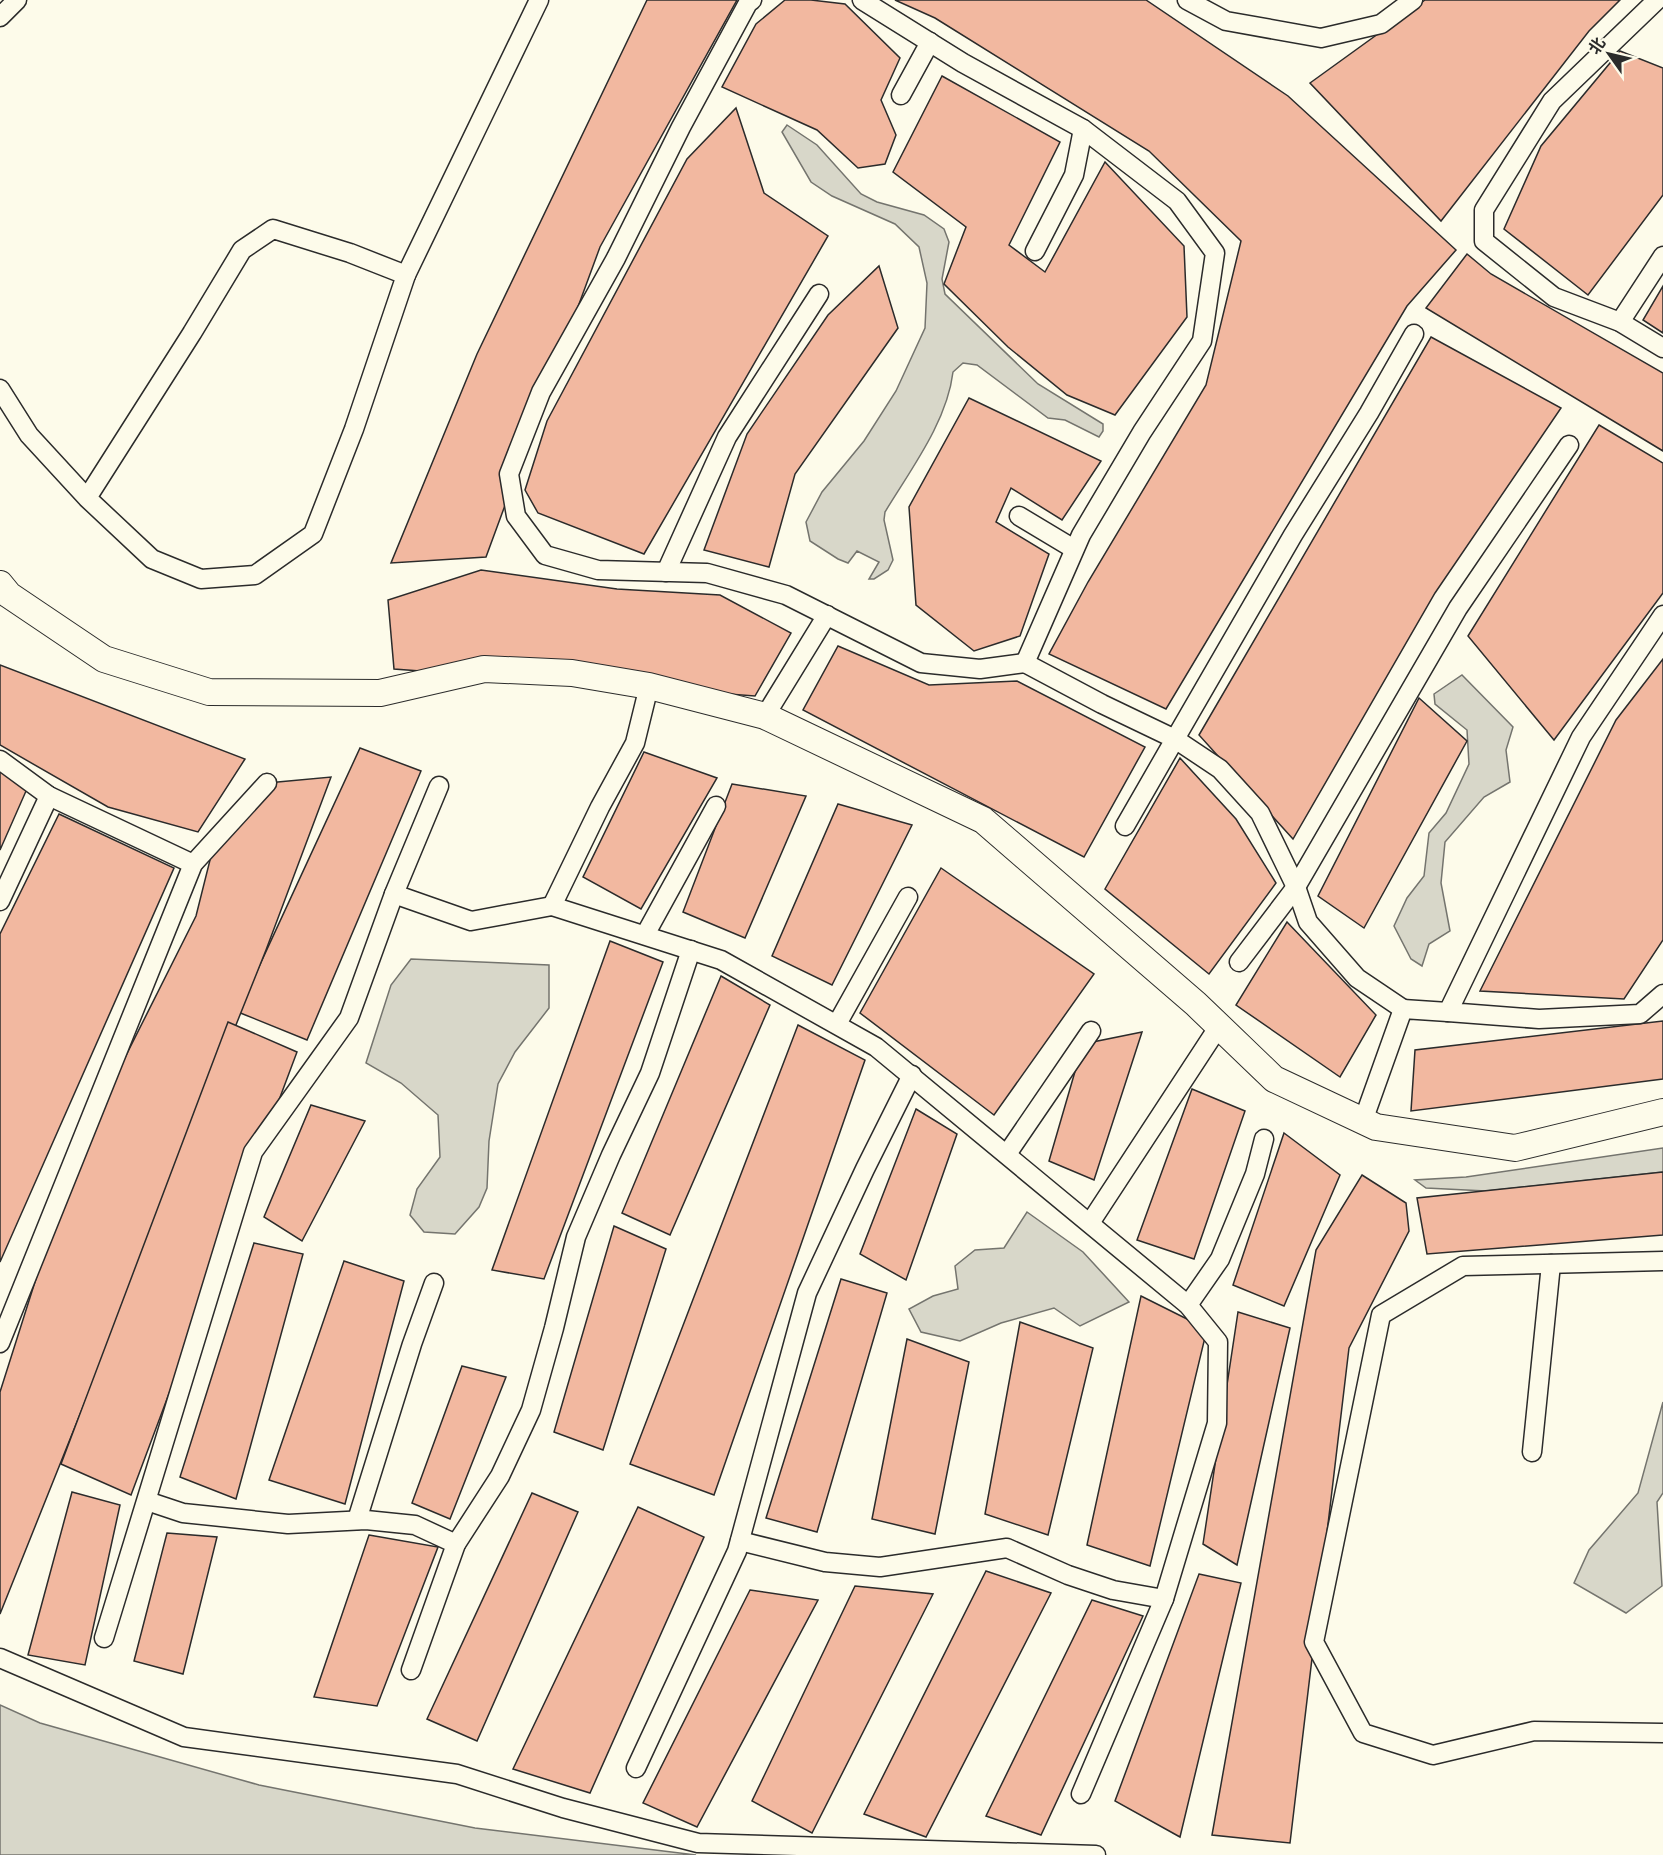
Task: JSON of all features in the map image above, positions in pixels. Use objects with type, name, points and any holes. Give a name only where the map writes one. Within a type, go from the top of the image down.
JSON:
[{"type":"street","points":[[0,17],[17,0]]},
{"type":"street","points":[[0,389],[29,435],[87,498],[152,559],[201,579],[255,575],[313,534],[354,429],[406,275],[539,0]]},
{"type":"street","points":[[752,0],[748,3],[687,116],[616,258],[541,392],[509,474],[516,516],[545,555],[598,570],[706,573],[786,595],[921,663],[980,669],[1025,663],[1101,704],[1175,739],[1220,769],[1260,813],[1296,887],[1308,922],[1357,978],[1403,1009],[1539,1019],[1640,1014],[1663,994]]},
{"type":"street","points":[[862,0],[963,63],[1083,129],[1177,201],[1215,253],[1202,340],[1142,432],[1081,535],[1025,663]]},
{"type":"street","points":[[1187,0],[1226,21],[1321,38],[1382,24],[1413,0]]},
{"type":"street","points":[[1658,0],[1552,101],[1484,210],[1484,241],[1554,297],[1620,322],[1663,348]]},
{"type":"street","points":[[901,95],[930,42]]},
{"type":"street","points":[[1035,251],[1074,175],[1083,129]]},
{"type":"street","points":[[87,498],[192,333],[242,249],[273,229],[350,253],[406,275]]},
{"type":"street","points":[[1620,322],[1663,256]]},
{"type":"street","points":[[666,572],[727,437],[819,294]]},
{"type":"street","points":[[1125,826],[1293,535],[1369,413],[1414,334]]},
{"type":"street","points":[[1239,962],[1296,887],[1458,608],[1569,445]]},
{"type":"street","points":[[1019,516],[1074,549]]},
{"type":"street","points":[[3,595],[104,659],[209,692],[380,693],[484,669],[572,673],[650,686],[765,716],[982,820],[1196,1004],[1274,1079],[1376,1127],[1515,1148],[1663,1112]]},
{"type":"street","points":[[765,716],[827,615]]},
{"type":"street","points":[[1448,1012],[1581,737],[1663,615]]},
{"type":"street","points":[[552,906],[634,743],[650,686]]},
{"type":"street","points":[[0,760],[49,796],[193,864]]},
{"type":"street","points":[[0,1343],[193,864],[267,783]]},
{"type":"street","points":[[105,1638],[253,1152],[349,1017],[394,894],[439,786]]},
{"type":"street","points":[[0,901],[49,796]]},
{"type":"street","points":[[645,935],[716,806]]},
{"type":"street","points":[[394,894],[471,921],[552,906],[721,960],[876,1047],[1188,1305],[1218,1342],[1217,1423],[1164,1599],[1081,1794]]},
{"type":"street","points":[[837,1024],[908,897]]},
{"type":"street","points":[[411,1670],[456,1544],[500,1476],[531,1410],[576,1237],[611,1155],[650,1073],[691,950]]},
{"type":"street","points":[[1363,1121],[1403,1009]]},
{"type":"street","points":[[1090,1223],[1219,1026]]},
{"type":"street","points":[[1007,1154],[1091,1031]]},
{"type":"street","points":[[636,1768],[737,1551],[807,1293],[912,1075]]},
{"type":"street","points":[[1188,1305],[1220,1259],[1255,1174],[1264,1139]]},
{"type":"street","points":[[1663,1261],[1463,1266],[1381,1315],[1314,1642],[1363,1733],[1433,1755],[1534,1731],[1663,1733]]},
{"type":"street","points":[[1532,1452],[1551,1264]]},
{"type":"street","points":[[357,1520],[412,1344],[434,1283]]},
{"type":"street","points":[[147,1501],[183,1513],[288,1524],[357,1520],[415,1525],[456,1544]]},
{"type":"street","points":[[740,1541],[825,1562],[880,1568],[1007,1548],[1068,1575],[1113,1590],[1164,1599]]},
{"type":"street","points":[[0,1658],[184,1737],[457,1774],[563,1808],[698,1843],[1096,1855]]},
{"type":"shaded area","points":[[787,125],[817,145],[861,194],[877,202],[924,215],[944,229],[949,242],[942,279],[945,294],[1038,384],[1103,424],[1103,431],[1099,437],[1065,420],[1048,418],[977,365],[963,363],[953,372],[944,409],[927,445],[885,512],[884,520],[893,560],[888,570],[874,579],[869,579],[879,562],[857,551],[848,563],[838,559],[810,541],[806,522],[822,492],[864,441],[896,391],[925,328],[927,283],[919,247],[895,224],[832,196],[811,182],[782,132]]},
{"type":"shaded area","points":[[1462,675],[1513,727],[1506,750],[1510,782],[1484,797],[1445,842],[1441,883],[1450,931],[1429,944],[1422,966],[1411,959],[1394,926],[1407,898],[1424,876],[1429,833],[1446,813],[1469,764],[1467,730],[1435,704],[1434,694]]},
{"type":"shaded area","points":[[411,959],[549,965],[549,1008],[515,1052],[498,1084],[489,1141],[487,1188],[479,1207],[455,1234],[424,1232],[410,1215],[417,1189],[440,1157],[438,1115],[401,1083],[366,1063],[391,985]]},
{"type":"shaded area","points":[[1663,1148],[1663,1172],[1486,1191],[1426,1188],[1415,1180],[1466,1177]]},
{"type":"shaded area","points":[[1027,1212],[1083,1252],[1129,1302],[1080,1326],[1054,1308],[1001,1323],[960,1341],[921,1332],[909,1309],[933,1296],[958,1289],[955,1266],[975,1250],[1004,1248]]},
{"type":"shaded area","points":[[1663,1402],[1663,1493],[1657,1502],[1662,1586],[1626,1613],[1574,1583],[1589,1550],[1638,1493]]},
{"type":"shaded area","points":[[0,1705],[40,1723],[259,1785],[475,1828],[696,1855],[0,1855]]},
{"type":"building","points":[[647,0],[737,0],[600,247],[486,557],[391,563],[477,354]]},
{"type":"building","points":[[785,0],[845,4],[900,58],[881,100],[896,135],[885,164],[858,168],[817,130],[722,87],[756,24]]},
{"type":"building","points":[[895,0],[1146,0],[1288,96],[1456,250],[1407,306],[1166,709],[1049,654],[1088,582],[1206,385],[1241,241],[1149,151],[935,18]]},
{"type":"building","points":[[1425,0],[1620,0],[1589,31],[1441,221],[1310,83]]},
{"type":"building","points":[[1620,51],[1663,68],[1663,195],[1588,295],[1504,229],[1541,146]]},
{"type":"building","points":[[942,76],[1060,142],[1009,245],[1045,272],[1105,162],[1184,246],[1187,317],[1115,415],[1067,395],[1008,347],[944,284],[966,227],[893,172]]},
{"type":"building","points":[[736,108],[764,193],[828,236],[644,554],[538,513],[525,490],[547,421],[687,159]]},
{"type":"building","points":[[1467,254],[1491,274],[1663,373],[1663,451],[1426,308]]},
{"type":"building","points":[[879,266],[898,328],[795,474],[769,567],[704,550],[747,434],[828,315]]},
{"type":"building","points":[[1663,286],[1663,333],[1643,320]]},
{"type":"building","points":[[1431,337],[1561,408],[1435,593],[1293,839],[1199,735]]},
{"type":"building","points":[[969,398],[1101,461],[1062,520],[1011,488],[996,522],[1049,554],[1020,636],[974,651],[916,605],[909,507]]},
{"type":"building","points":[[1599,425],[1663,463],[1663,593],[1554,740],[1468,636]]},
{"type":"building","points":[[481,570],[617,589],[720,595],[791,633],[755,696],[394,669],[388,600]]},
{"type":"building","points":[[838,646],[929,685],[1017,681],[1145,747],[1084,857],[803,710]]},
{"type":"building","points":[[1663,659],[1663,940],[1624,999],[1480,991],[1616,720]]},
{"type":"building","points":[[0,665],[245,759],[198,832],[108,807],[0,745]]},
{"type":"building","points":[[1419,698],[1467,741],[1364,928],[1318,896]]},
{"type":"building","points":[[360,748],[421,771],[307,1040],[238,1012]]},
{"type":"building","points":[[644,752],[717,778],[641,909],[583,877]]},
{"type":"building","points":[[1180,758],[1236,819],[1276,883],[1209,974],[1105,889]]},
{"type":"building","points":[[0,769],[30,782],[0,850]]},
{"type":"building","points":[[331,777],[266,950],[0,1614],[0,1392],[74,1159],[196,916],[215,840],[267,783]]},
{"type":"building","points":[[732,784],[806,796],[745,938],[683,912]]},
{"type":"building","points":[[838,804],[912,825],[832,985],[772,956]]},
{"type":"building","points":[[59,814],[174,868],[0,1262],[0,934]]},
{"type":"building","points":[[941,868],[1094,974],[994,1115],[860,1013]]},
{"type":"building","points":[[1287,922],[1376,1015],[1340,1077],[1236,1005]]},
{"type":"building","points":[[610,941],[663,962],[544,1279],[492,1270]]},
{"type":"building","points":[[721,976],[770,1005],[670,1235],[622,1213]]},
{"type":"building","points":[[1663,1021],[1663,1079],[1411,1111],[1415,1050]]},
{"type":"building","points":[[228,1022],[297,1052],[131,1495],[61,1464]]},
{"type":"building","points":[[798,1025],[865,1060],[714,1495],[630,1464]]},
{"type":"building","points":[[1142,1032],[1094,1180],[1049,1161],[1083,1044]]},
{"type":"building","points":[[1192,1089],[1245,1111],[1194,1259],[1137,1240]]},
{"type":"building","points":[[311,1105],[365,1121],[302,1241],[264,1217]]},
{"type":"building","points":[[916,1109],[957,1134],[906,1280],[860,1254]]},
{"type":"building","points":[[1284,1133],[1340,1175],[1284,1306],[1233,1285]]},
{"type":"building","points":[[1663,1172],[1663,1235],[1427,1254],[1417,1198]]},
{"type":"building","points":[[1362,1175],[1406,1203],[1409,1231],[1349,1348],[1290,1843],[1212,1835],[1316,1250]]},
{"type":"building","points":[[614,1226],[666,1249],[603,1450],[554,1432]]},
{"type":"building","points":[[254,1243],[303,1254],[236,1499],[180,1477]]},
{"type":"building","points":[[344,1261],[404,1281],[345,1504],[269,1480]]},
{"type":"building","points":[[841,1279],[887,1293],[817,1532],[766,1518]]},
{"type":"building","points":[[1141,1296],[1207,1329],[1150,1566],[1087,1545]]},
{"type":"building","points":[[1238,1312],[1290,1328],[1237,1565],[1203,1544]]},
{"type":"building","points":[[1020,1322],[1093,1348],[1048,1535],[985,1514]]},
{"type":"building","points":[[907,1339],[969,1362],[935,1534],[872,1519]]},
{"type":"building","points":[[462,1366],[506,1377],[450,1519],[412,1503]]},
{"type":"building","points":[[72,1492],[120,1505],[85,1665],[28,1655]]},
{"type":"building","points":[[532,1493],[578,1512],[477,1741],[427,1719]]},
{"type":"building","points":[[638,1507],[704,1537],[590,1793],[513,1769]]},
{"type":"building","points":[[167,1533],[217,1537],[183,1674],[134,1661]]},
{"type":"building","points":[[369,1535],[438,1547],[377,1706],[314,1697]]},
{"type":"building","points":[[986,1571],[1051,1593],[926,1837],[864,1814]]},
{"type":"building","points":[[1199,1574],[1241,1583],[1180,1837],[1115,1801]]},
{"type":"building","points":[[855,1586],[933,1594],[812,1833],[752,1801]]},
{"type":"building","points":[[750,1590],[818,1600],[697,1827],[643,1803]]},
{"type":"building","points":[[1092,1600],[1143,1616],[1041,1835],[986,1816]]}]
